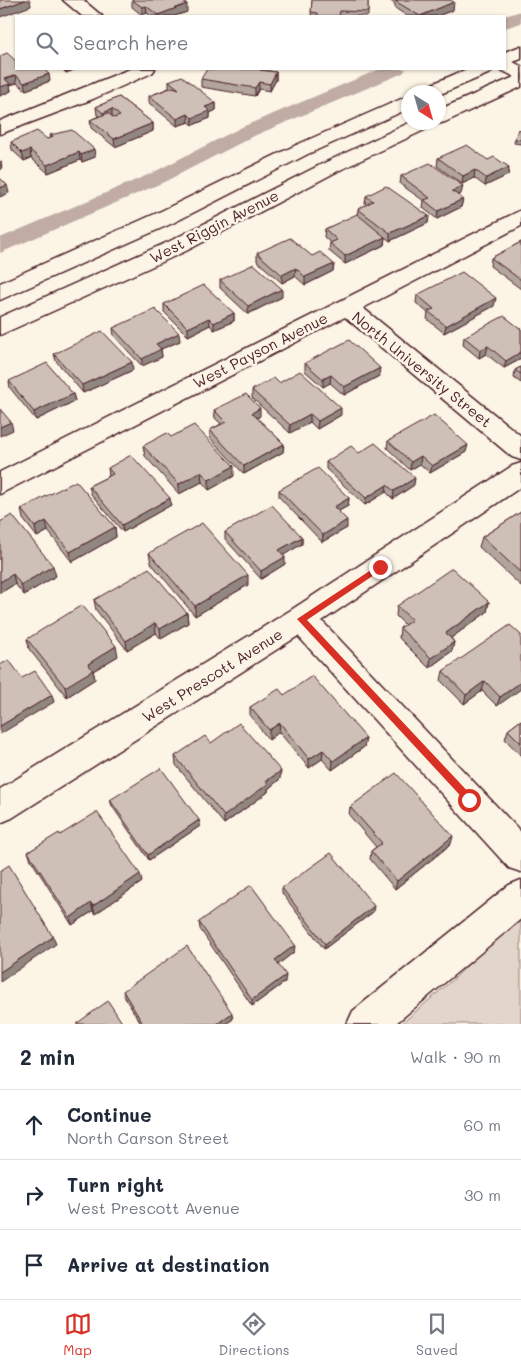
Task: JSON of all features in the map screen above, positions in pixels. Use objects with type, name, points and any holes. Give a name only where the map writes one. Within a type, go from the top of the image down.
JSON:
[{"type":"street","points":[[72,0],[92,15]]},
{"type":"street","points":[[506,59],[521,52]]},
{"type":"street","points":[[506,65],[521,74]]},
{"type":"street","points":[[0,128],[86,95],[143,70]]},
{"type":"street","points":[[446,85],[481,70]]},
{"type":"street","points":[[446,114],[521,80]]},
{"type":"street","name":"West Riggin Avenue","points":[[0,292],[165,218],[309,147],[401,105]]},
{"type":"street","name":"West Riggin Avenue","points":[[0,327],[178,246],[347,159],[410,130]]},
{"type":"street","name":"West Payson Avenue","points":[[0,484],[521,217]]},
{"type":"street","name":"North University Street","points":[[346,306],[521,450]]},
{"type":"street","name":"West Prescott Avenue","points":[[0,807],[301,619],[521,473]]},
{"type":"street","points":[[301,619],[521,856]]},
{"type":"street","points":[[366,1024],[521,897]]},
{"type":"shaded area","points":[[521,918],[521,1024],[401,1024],[455,978],[486,946]]},
{"type":"building","points":[[0,0],[25,0],[0,9]]},
{"type":"building","points":[[132,0],[181,0],[187,4],[158,15],[146,6],[142,7]]},
{"type":"building","points":[[312,0],[368,0],[368,12],[340,11],[339,15],[318,15],[318,13],[311,12]]},
{"type":"building","points":[[450,0],[454,2],[418,15],[395,1]]},
{"type":"building","points":[[7,53],[15,60],[15,70],[44,70],[49,74],[24,83],[16,75],[5,79],[10,84],[0,87],[0,56]]},
{"type":"building","points":[[206,70],[260,70],[276,72],[270,84],[259,82],[255,88],[201,79]]},
{"type":"building","points":[[182,76],[216,103],[205,107],[210,111],[192,118],[188,114],[177,119],[149,96],[173,87],[179,89],[169,81]]},
{"type":"building","points":[[119,97],[153,123],[114,139],[90,120],[108,113],[114,118],[120,116],[112,109],[103,113],[96,107]]},
{"type":"building","points":[[518,129],[521,130],[521,140],[515,139]]},
{"type":"building","points":[[72,130],[94,149],[81,155],[79,152],[47,165],[30,150],[22,153],[11,142],[37,131],[47,139],[53,137],[50,135]]},
{"type":"building","points":[[467,145],[488,160],[494,157],[509,167],[486,178],[475,170],[463,176],[438,158]]},
{"type":"building","points":[[430,163],[463,186],[452,191],[463,199],[438,211],[424,200],[430,198],[401,176]]},
{"type":"building","points":[[0,178],[7,185],[0,188]]},
{"type":"building","points":[[386,186],[429,216],[390,233],[358,209],[373,201],[366,196]]},
{"type":"building","points":[[357,214],[385,237],[345,256],[330,243],[337,240],[325,229]]},
{"type":"building","points":[[290,238],[312,256],[320,252],[334,264],[305,277],[296,268],[282,275],[257,253]]},
{"type":"building","points":[[521,242],[521,280],[491,258]]},
{"type":"building","points":[[254,264],[282,289],[248,306],[220,280]]},
{"type":"building","points":[[462,272],[496,298],[446,326],[428,311],[434,309],[417,295]]},
{"type":"building","points":[[204,285],[234,313],[214,323],[209,318],[188,328],[164,304]]},
{"type":"building","points":[[155,309],[179,333],[156,344],[161,349],[142,359],[113,328]]},
{"type":"building","points":[[504,316],[521,329],[521,352],[506,361],[488,346],[480,350],[464,337]]},
{"type":"building","points":[[102,331],[132,362],[82,385],[54,354]]},
{"type":"building","points":[[349,340],[380,368],[344,387],[331,375],[323,379],[305,363]]},
{"type":"building","points":[[47,363],[73,394],[34,412],[9,381]]},
{"type":"building","points":[[521,367],[521,374],[515,370]]},
{"type":"building","points":[[300,371],[341,408],[318,421],[310,414],[290,425],[252,390],[274,378],[279,383]]},
{"type":"building","points":[[246,394],[260,408],[252,413],[284,444],[244,466],[210,430],[226,422],[214,410]]},
{"type":"building","points":[[0,409],[11,422],[0,427]]},
{"type":"building","points":[[434,415],[468,445],[432,466],[421,456],[411,462],[388,441]]},
{"type":"building","points":[[194,425],[234,466],[209,480],[201,472],[179,484],[143,446],[167,433],[171,437]]},
{"type":"building","points":[[375,443],[415,478],[394,491],[387,485],[366,498],[326,462],[351,446],[359,453]]},
{"type":"building","points":[[131,455],[170,498],[122,525],[89,486],[113,474],[108,468]]},
{"type":"building","points":[[318,468],[349,498],[334,507],[347,520],[323,535],[279,490]]},
{"type":"building","points":[[76,481],[115,527],[70,552],[46,521],[35,527],[21,509]]},
{"type":"building","points":[[272,505],[302,537],[279,550],[285,557],[261,571],[225,532]]},
{"type":"building","points":[[521,512],[521,573],[482,537]]},
{"type":"building","points":[[12,515],[53,566],[21,585],[13,574],[0,582],[0,522]]},
{"type":"building","points":[[202,523],[248,575],[195,606],[149,553]]},
{"type":"building","points":[[149,568],[187,613],[160,629],[155,623],[126,641],[94,600]]},
{"type":"building","points":[[452,568],[489,602],[446,633],[454,642],[431,658],[400,628],[412,620],[397,606]]},
{"type":"building","points":[[82,605],[116,646],[88,664],[93,670],[65,687],[27,639]]},
{"type":"building","points":[[510,625],[521,635],[521,682],[500,697],[485,681],[466,695],[443,671]]},
{"type":"building","points":[[9,660],[22,678],[35,671],[52,695],[0,726],[0,665]]},
{"type":"building","points":[[312,676],[366,738],[333,761],[323,750],[309,759],[280,723],[269,730],[250,707],[279,689],[284,695]]},
{"type":"building","points":[[521,720],[521,743],[508,730]]},
{"type":"building","points":[[239,723],[281,771],[266,781],[268,784],[224,816],[175,756],[205,736],[211,743]]},
{"type":"building","points":[[161,768],[199,820],[148,855],[110,800]]},
{"type":"building","points":[[396,773],[453,836],[397,881],[371,851],[382,843],[350,807]]},
{"type":"building","points":[[97,812],[140,874],[93,906],[91,903],[70,918],[28,852]]},
{"type":"building","points":[[331,853],[374,906],[325,944],[282,888]]},
{"type":"building","points":[[9,865],[53,937],[0,972],[0,871]]},
{"type":"building","points":[[251,885],[295,945],[275,960],[286,975],[252,1000],[199,922]]},
{"type":"building","points":[[187,946],[232,1013],[217,1024],[143,1024],[123,991]]},
{"type":"building","points":[[108,1001],[123,1024],[76,1024]]},
{"type":"waterway","points":[[506,23],[521,16]]},
{"type":"waterway","points":[[0,246],[157,178],[249,131],[394,70]]},
{"type":"route","points":[[380,567],[301,619],[469,800]]}]
